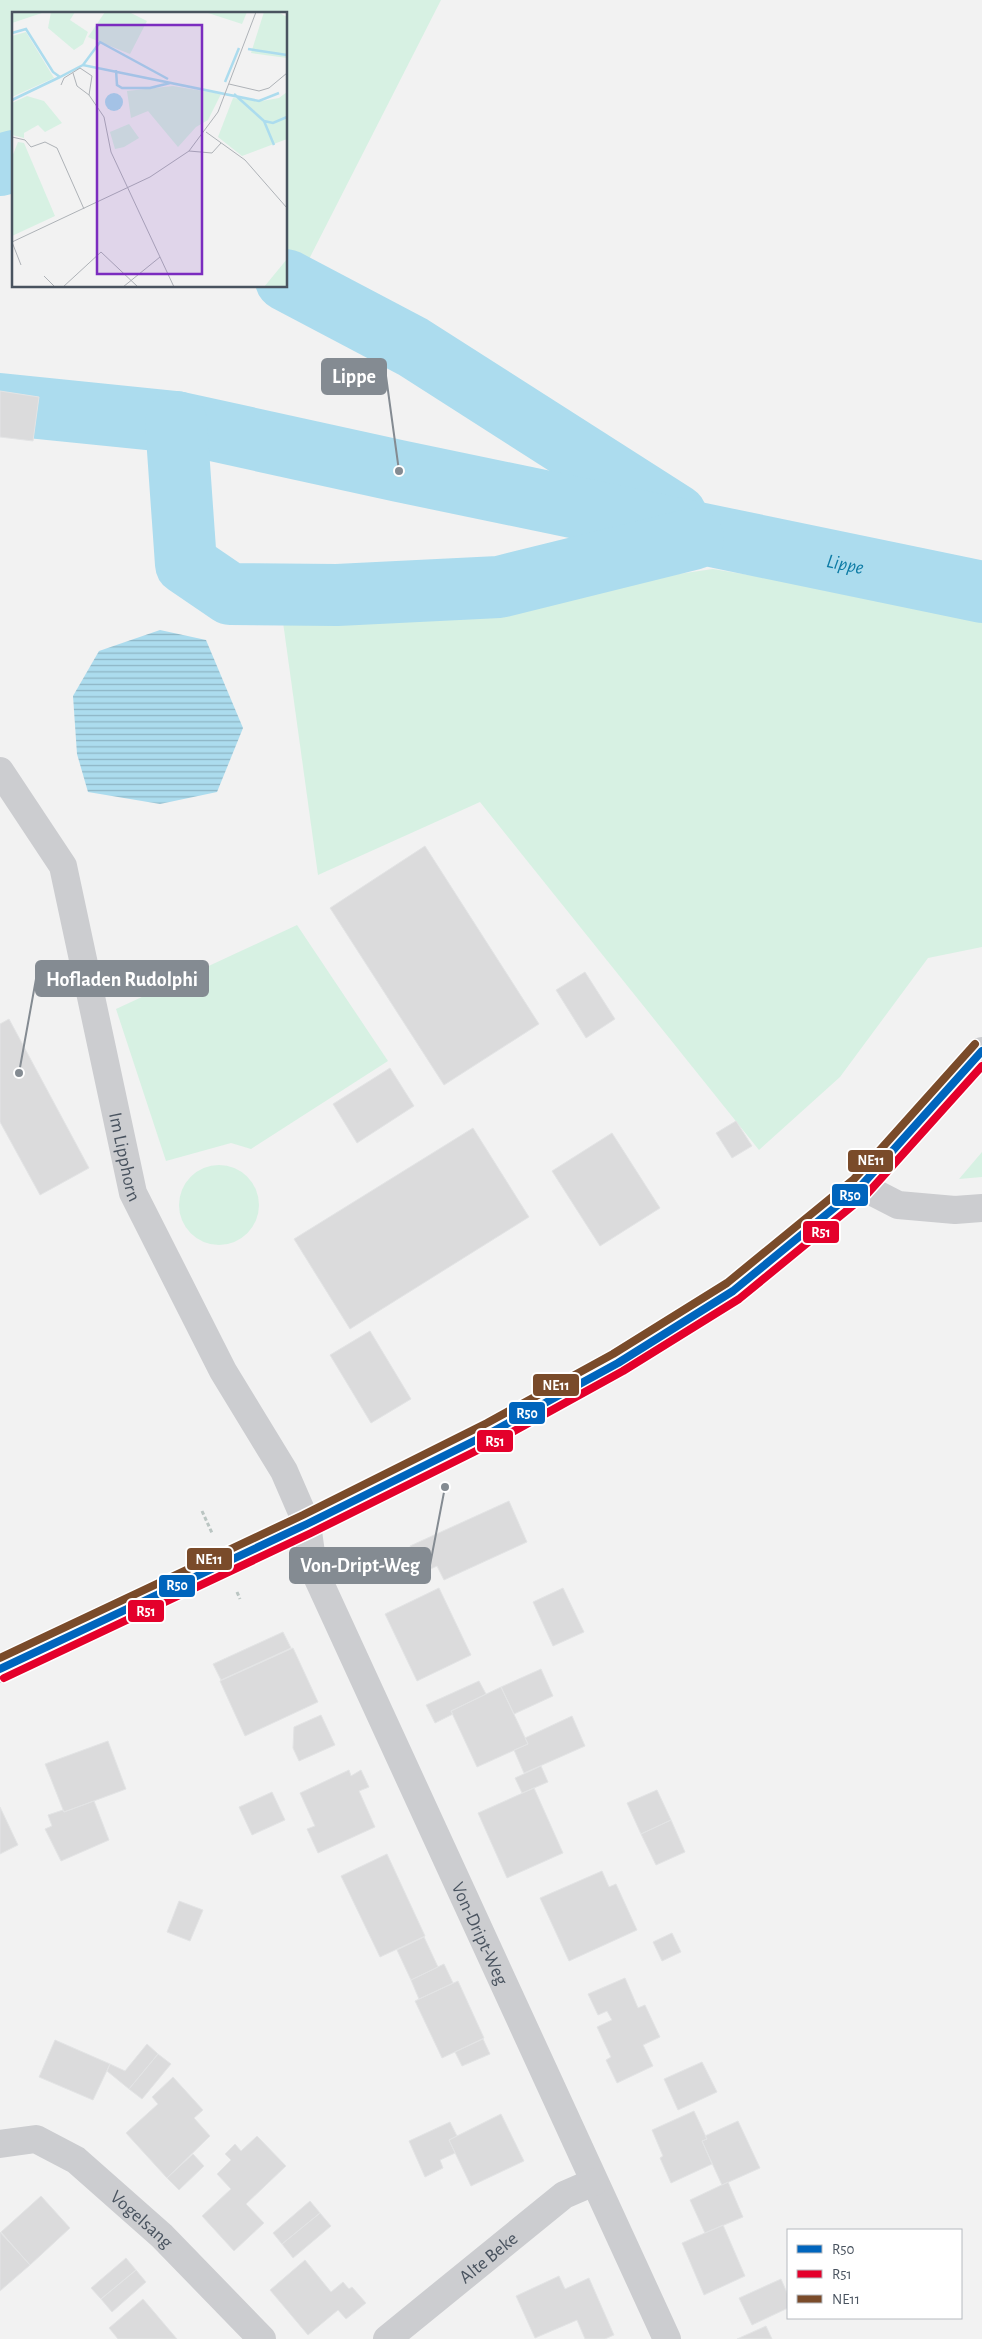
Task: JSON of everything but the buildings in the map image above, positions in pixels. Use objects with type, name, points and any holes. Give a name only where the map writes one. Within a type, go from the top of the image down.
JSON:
[{"type":"street","name":"Im Lipphorn","points":[[0,771],[63,866],[133,1193],[223,1371],[284,1471],[307,1524]]},
{"type":"street","points":[[0,1669],[307,1524],[492,1432],[618,1363],[733,1291],[861,1186],[982,1051]]},
{"type":"street","points":[[861,1186],[898,1205],[955,1210],[982,1208]]},
{"type":"street","name":"Von-Dript-Weg","points":[[307,1524],[313,1568],[667,2339]]},
{"type":"street","name":"Vogelsang","points":[[0,2144],[36,2138],[76,2160],[162,2236],[262,2339]]},
{"type":"street","name":"Alte Beke","points":[[387,2339],[564,2195],[594,2182]]},
{"type":"green space","points":[[0,0],[441,0],[305,267],[288,259],[288,12],[12,12],[12,138],[0,134]]},
{"type":"green space","points":[[713,569],[982,614],[982,947],[928,958],[840,1077],[759,1150],[480,802],[318,875],[282,615],[413,612]]},
{"type":"green space","points":[[297,925],[388,1061],[251,1149],[231,1143],[166,1161],[116,1009]]},
{"type":"green space","points":[[982,1152],[982,1177],[959,1179]]},
{"type":"green space","points":[[211,1165],[227,1165],[248,1176],[259,1197],[259,1213],[248,1234],[227,1245],[211,1245],[197,1239],[185,1227],[179,1213],[179,1197],[185,1183],[197,1171]]},
{"type":"water","points":[[160,630],[206,640],[243,728],[217,792],[160,804],[88,792],[77,754],[73,696],[99,651]]},
{"type":"waterway","name":"Lippe","points":[[0,165],[12,162]]},
{"type":"waterway","name":"Lippe","points":[[288,281],[413,347],[676,515]]},
{"type":"waterway","name":"Lippe","points":[[0,404],[176,422],[399,471],[982,592]]},
{"type":"waterway","name":"Lippe","points":[[176,422],[186,564],[230,594],[337,595],[499,587],[693,539]]},
{"type":"transit line","name":"NE11","points":[[0,1658],[303,1515],[487,1423],[613,1354],[727,1283],[854,1179],[975,1044]]},
{"type":"transit line","name":"R50","points":[[0,1669],[307,1524],[492,1432],[618,1363],[733,1291],[861,1186],[982,1051]]},
{"type":"transit line","name":"R51","points":[[4,1678],[311,1533],[496,1441],[623,1371],[739,1299],[867,1194],[982,1066]]},
{"type":"place","name":"Lippe","points":[[399,471]]},
{"type":"place","name":"Hofladen Rudolphi","points":[[19,1073]]},
{"type":"place","name":"Von-Dript-Weg","points":[[445,1487]]}]
